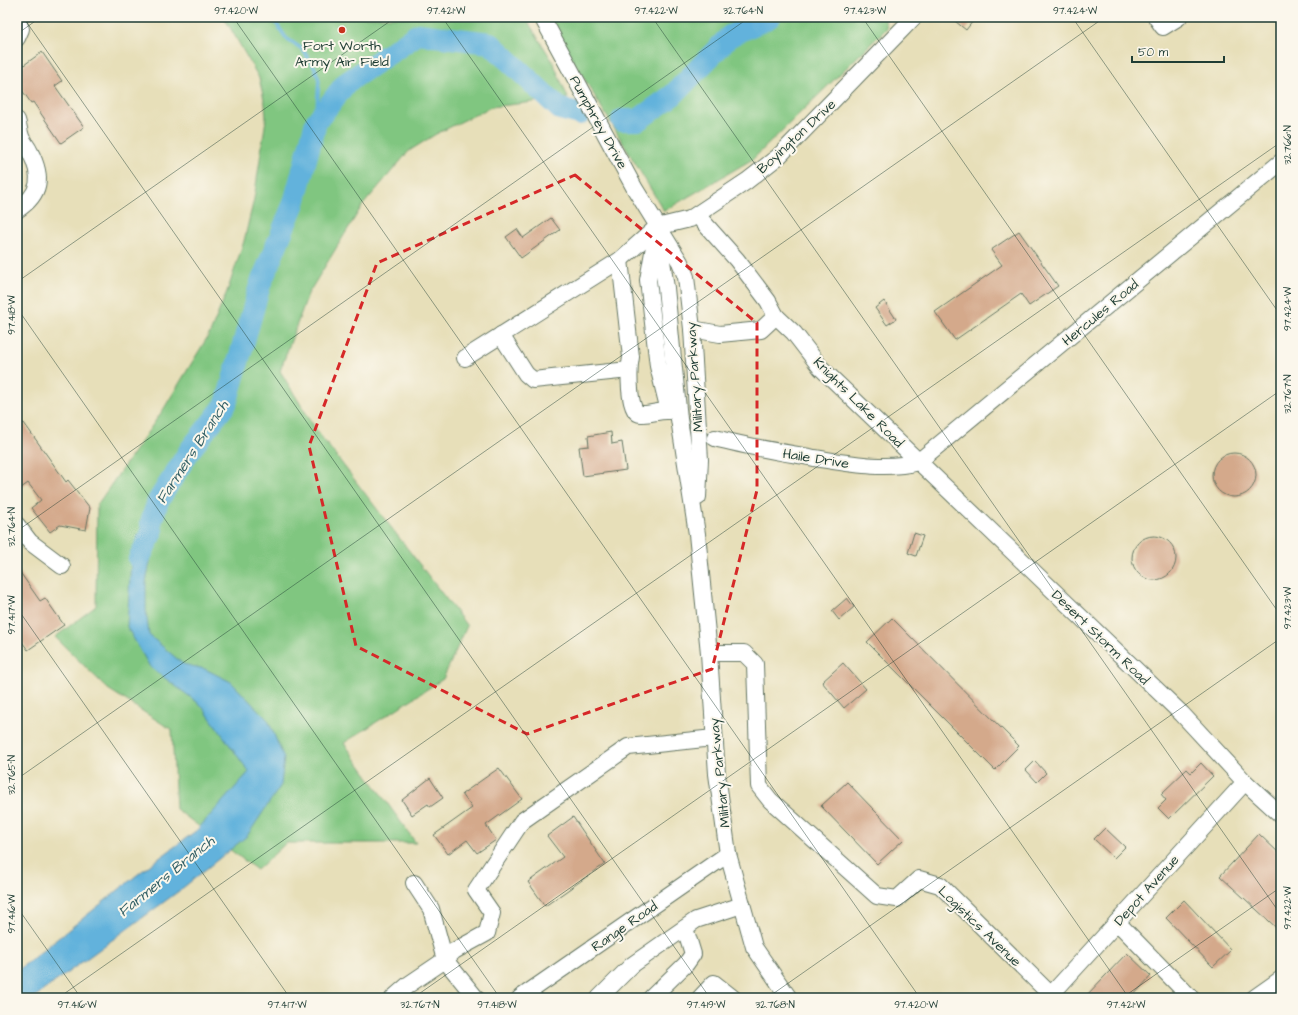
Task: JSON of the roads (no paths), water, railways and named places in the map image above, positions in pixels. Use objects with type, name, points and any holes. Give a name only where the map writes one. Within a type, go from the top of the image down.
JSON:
[{"type":"street","name":"Pumphrey Drive","points":[[542,17],[657,227]]},
{"type":"street","name":"Boyington Drive","points":[[657,227],[690,219],[697,215],[747,181],[779,156],[914,17]]},
{"type":"street","points":[[1156,17],[1163,27],[1179,17]]},
{"type":"street","points":[[17,20],[21,29],[17,38]]},
{"type":"street","points":[[17,120],[19,137],[30,151],[39,174],[38,189],[28,203],[17,210]]},
{"type":"street","name":"Hercules Road","points":[[918,462],[1281,162]]},
{"type":"street","points":[[692,329],[720,334],[761,330],[776,316],[768,301],[737,260],[697,215]]},
{"type":"street","points":[[465,358],[620,260],[657,227]]},
{"type":"street","name":"Military Parkway","points":[[657,227],[680,262],[686,277],[692,329],[700,460],[697,534]]},
{"type":"street","name":"Military Parkway","points":[[657,227],[657,273],[669,411],[697,534]]},
{"type":"street","name":"Military Parkway","points":[[657,227],[666,288],[679,419],[697,534],[709,653],[714,738],[728,854],[754,947],[789,998]]},
{"type":"street","points":[[620,260],[631,357],[629,370],[632,407],[636,413],[641,414],[660,410],[669,411]]},
{"type":"street","name":"Knights Lake Road","points":[[776,316],[801,341],[822,368],[918,462]]},
{"type":"street","points":[[501,335],[526,374],[533,380],[629,370]]},
{"type":"street","name":"Haile Drive","points":[[715,438],[740,445],[861,465],[908,465],[918,462]]},
{"type":"street","name":"Desert Storm Road","points":[[918,462],[1182,714],[1245,782],[1281,815]]},
{"type":"street","points":[[17,525],[30,542],[62,566]]},
{"type":"street","name":"Logistics Avenue","points":[[709,653],[744,653],[756,664],[759,786],[770,800],[877,896],[896,899],[919,879],[940,885],[1051,997]]},
{"type":"street","points":[[394,998],[408,984],[445,960],[454,951],[487,933],[492,913],[476,890],[522,821],[628,747],[714,738]]},
{"type":"street","name":"Depot Avenue","points":[[1051,997],[1117,922],[1245,782]]},
{"type":"street","name":"Range Road","points":[[520,998],[728,854]]},
{"type":"street","points":[[414,883],[431,909],[445,960],[476,998]]},
{"type":"street","points":[[598,998],[632,964],[696,920],[742,906]]},
{"type":"street","points":[[1117,922],[1191,998]]},
{"type":"street","points":[[651,998],[686,964],[693,954],[685,928]]},
{"type":"street","points":[[1254,998],[1281,979]]},
{"type":"street","points":[[700,998],[714,983],[733,998]]},
{"type":"water","points":[[149,525],[155,537],[146,582],[146,610],[149,635],[183,664],[205,669],[231,682],[268,720],[284,758],[281,785],[247,836],[179,891],[33,998],[17,998],[17,971],[142,871],[197,830],[249,772],[201,705],[150,667],[127,627],[131,560],[138,535]]},
{"type":"waterway","points":[[272,17],[286,38],[302,49],[315,68],[319,80],[316,122]]},
{"type":"waterway","name":"Farmers Branch","points":[[622,120],[638,120],[673,95],[730,36],[770,17]]},
{"type":"waterway","name":"Farmers Branch","points":[[139,559],[152,532],[151,522],[158,501],[190,450],[226,404],[260,285],[294,203],[316,122],[346,83],[418,34],[490,43],[560,109],[580,114]]},
{"type":"place","name":"Fort Worth Army Air Field","points":[[342,30]]}]
